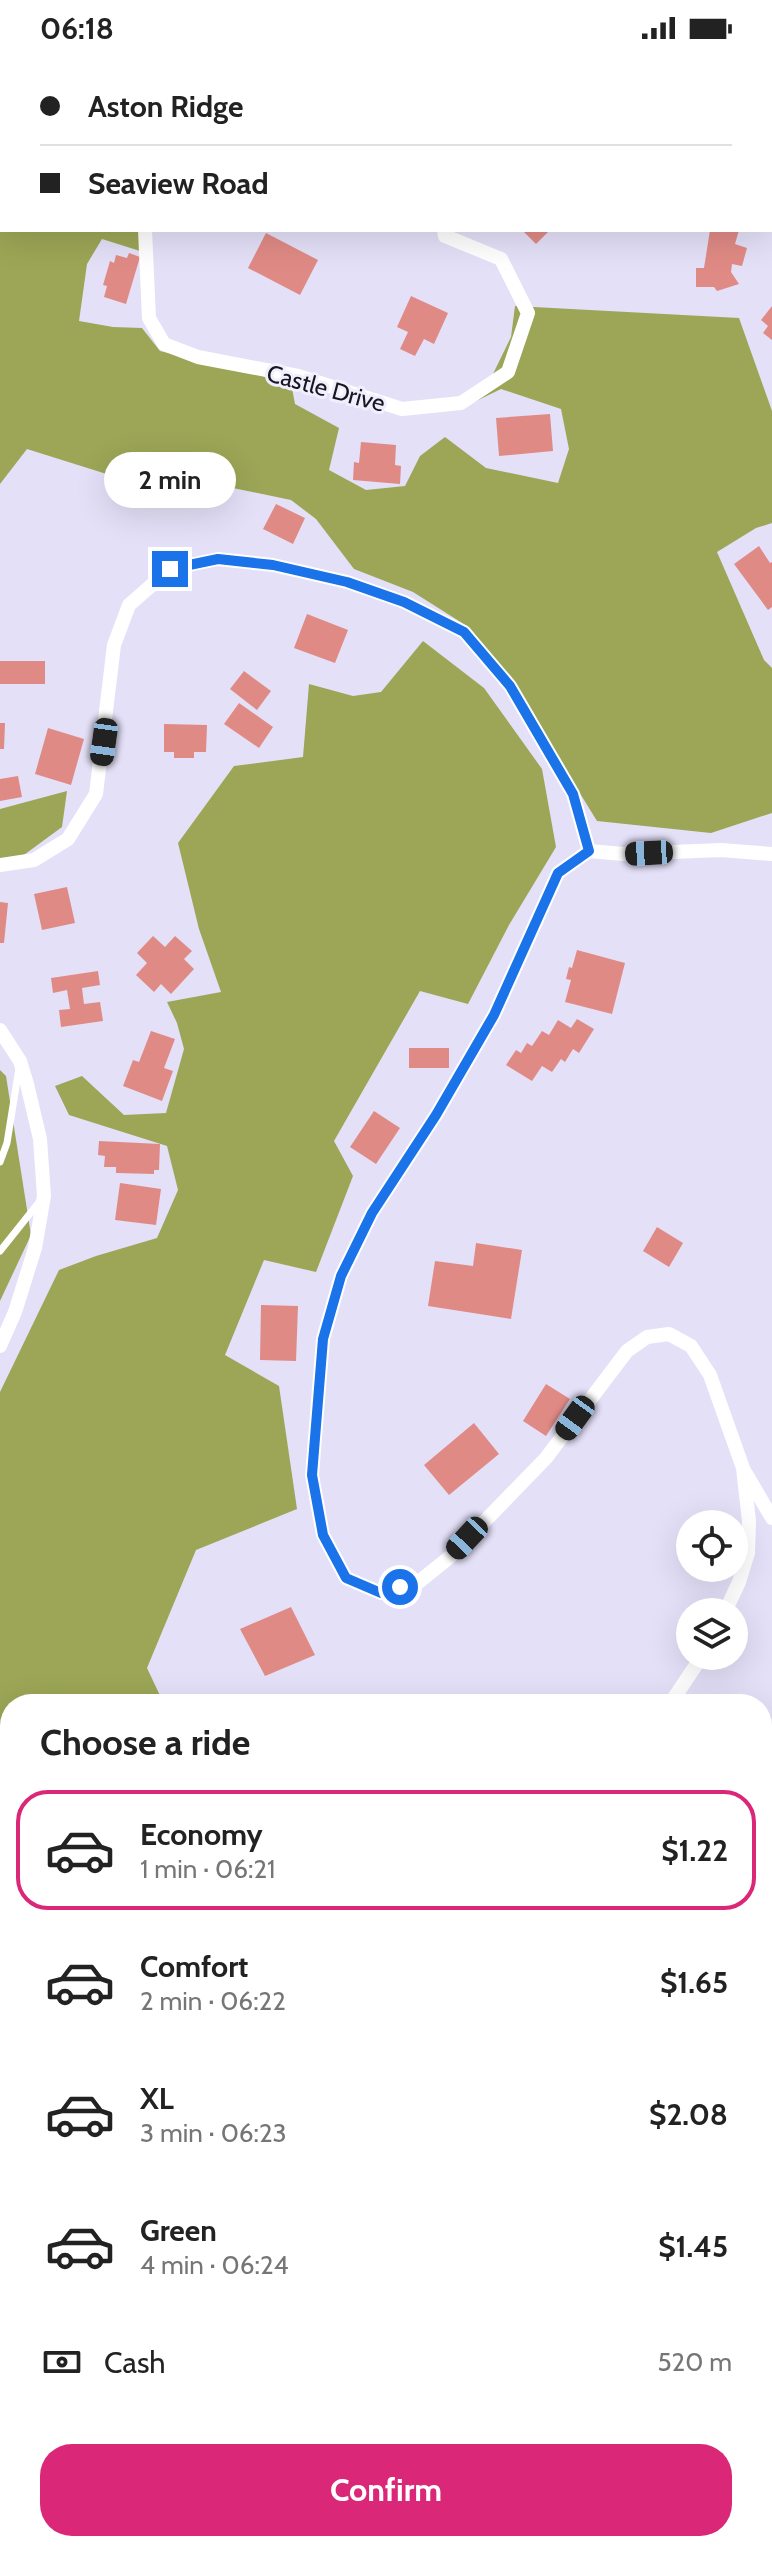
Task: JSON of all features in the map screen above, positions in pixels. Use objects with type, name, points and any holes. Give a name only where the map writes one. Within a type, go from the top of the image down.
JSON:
[{"type":"street","name":"Castle Drive","points":[[145,232],[149,318],[164,344],[198,357],[298,376],[402,409],[461,403],[508,372],[528,313],[501,259],[445,236],[444,232]]},
{"type":"street","points":[[0,865],[34,860],[68,839],[96,794],[114,645],[129,605],[170,569],[218,559],[273,565],[347,582],[404,602],[464,632],[510,686],[573,794],[589,851]]},
{"type":"street","points":[[772,854],[721,850],[623,854],[589,851],[558,873],[494,1015],[436,1115],[372,1213],[341,1276],[323,1339],[312,1475],[323,1535],[346,1578],[381,1593],[420,1581],[451,1556],[546,1458],[627,1351],[647,1337],[669,1334],[691,1346],[710,1375],[743,1468],[772,1518]]},
{"type":"street","points":[[0,1030],[20,1061],[40,1139],[44,1196],[35,1248],[15,1312],[0,1346]]},
{"type":"street","points":[[732,1598],[748,1553],[749,1521],[743,1468]]},
{"type":"street","points":[[677,1694],[693,1670]]},
{"type":"lane","points":[[0,1162],[7,1143],[20,1061]]},
{"type":"lane","points":[[0,1251],[44,1196]]},
{"type":"green space","points":[[0,232],[140,232],[140,251],[102,239],[87,264],[79,321],[142,328],[160,351],[291,383],[295,404],[339,428],[329,470],[366,490],[405,486],[420,456],[445,437],[486,468],[558,483],[569,449],[561,409],[501,389],[468,405],[493,374],[511,337],[515,306],[739,318],[772,411],[772,523],[756,528],[717,552],[764,660],[772,668],[772,813],[711,833],[597,821],[512,683],[470,628],[413,592],[354,569],[316,519],[291,500],[228,487],[132,482],[27,449],[0,484]]},
{"type":"green space","points":[[423,641],[484,688],[542,769],[556,847],[509,925],[468,1004],[420,991],[334,1141],[353,1176],[316,1272],[264,1260],[225,1355],[279,1386],[297,1509],[196,1550],[147,1668],[159,1694],[0,1694],[0,1392],[59,1270],[157,1238],[178,1190],[167,1146],[69,1115],[55,1086],[82,1076],[124,1115],[166,1113],[184,1049],[167,1002],[221,992],[199,929],[178,843],[234,766],[303,757],[309,684],[353,696],[381,692]]},
{"type":"green space","points":[[67,791],[62,827],[17,860],[0,858],[0,809]]},
{"type":"green space","points":[[0,1070],[6,1076],[31,1235],[0,1301]]},
{"type":"building","points":[[524,232],[548,232],[536,244]]},
{"type":"building","points":[[710,232],[738,232],[735,244],[747,248],[742,266],[732,264],[731,272],[739,284],[717,291],[714,287],[696,287],[696,268],[704,268]]},
{"type":"building","points":[[266,233],[318,260],[300,295],[248,268]]},
{"type":"building","points":[[129,253],[140,257],[126,304],[104,297],[107,286],[103,285],[110,261],[114,263],[116,255],[127,258]]},
{"type":"building","points":[[411,296],[448,313],[434,344],[424,339],[415,356],[400,349],[408,332],[397,327]]},
{"type":"building","points":[[772,306],[772,340],[763,333],[768,326],[761,320]]},
{"type":"building","points":[[550,414],[553,451],[499,456],[496,418]]},
{"type":"building","points":[[361,442],[396,445],[395,465],[401,466],[400,484],[353,480],[354,462],[359,463]]},
{"type":"building","points":[[276,504],[305,518],[293,544],[263,529]]},
{"type":"building","points":[[759,546],[772,562],[772,607],[768,610],[734,564]]},
{"type":"building","points":[[307,614],[348,630],[335,663],[294,648]]},
{"type":"building","points":[[0,661],[45,661],[45,684],[0,684]]},
{"type":"building","points":[[244,671],[271,691],[257,710],[230,689]]},
{"type":"building","points":[[239,703],[273,727],[259,748],[224,724]]},
{"type":"building","points":[[0,723],[5,723],[4,749],[0,749]]},
{"type":"building","points":[[164,724],[207,725],[206,752],[194,752],[194,758],[174,758],[174,752],[164,752]]},
{"type":"building","points":[[48,728],[84,739],[71,785],[35,774]]},
{"type":"building","points":[[18,776],[22,797],[0,801],[0,779]]},
{"type":"building","points":[[67,887],[75,923],[42,930],[34,894]]},
{"type":"building","points":[[0,902],[8,903],[4,943],[0,943]]},
{"type":"building","points":[[153,936],[165,947],[175,936],[192,951],[184,959],[194,969],[171,994],[161,984],[154,992],[136,975],[147,963],[137,953]]},
{"type":"building","points":[[577,950],[625,963],[612,1014],[565,1002],[571,980],[566,979]]},
{"type":"building","points":[[98,971],[100,985],[82,988],[84,1004],[100,1002],[103,1021],[61,1027],[59,1010],[70,1009],[67,990],[53,993],[51,978]]},
{"type":"building","points":[[577,1019],[594,1029],[579,1053],[573,1049],[565,1062],[561,1059],[552,1072],[542,1066],[532,1081],[506,1065],[516,1050],[521,1053],[527,1043],[532,1046],[542,1031],[549,1035],[558,1020],[571,1028]]},
{"type":"building","points":[[151,1031],[175,1039],[164,1068],[173,1071],[162,1101],[123,1086],[133,1060],[139,1062]]},
{"type":"building","points":[[409,1048],[449,1048],[449,1068],[409,1068]]},
{"type":"building","points":[[374,1111],[400,1128],[376,1164],[350,1147]]},
{"type":"building","points":[[99,1141],[160,1144],[159,1170],[154,1170],[154,1174],[116,1173],[116,1167],[104,1167],[105,1156],[98,1155]]},
{"type":"building","points":[[120,1183],[161,1189],[156,1225],[115,1220]]},
{"type":"building","points":[[657,1227],[683,1243],[669,1267],[643,1251]]},
{"type":"building","points":[[476,1243],[522,1250],[511,1319],[428,1306],[435,1261],[473,1266]]},
{"type":"building","points":[[261,1305],[298,1306],[296,1361],[260,1360]]},
{"type":"building","points":[[546,1384],[570,1399],[546,1436],[523,1421]]},
{"type":"building","points":[[474,1423],[499,1454],[449,1495],[424,1465]]},
{"type":"building","points":[[291,1607],[315,1655],[265,1676],[240,1629]]},
{"type":"route","points":[[170,569],[218,559],[273,565],[347,582],[404,602],[464,632],[510,686],[573,794],[589,851],[558,873],[494,1015],[436,1115],[372,1213],[341,1276],[323,1339],[312,1475],[323,1535],[346,1578],[381,1593],[400,1587]]}]
